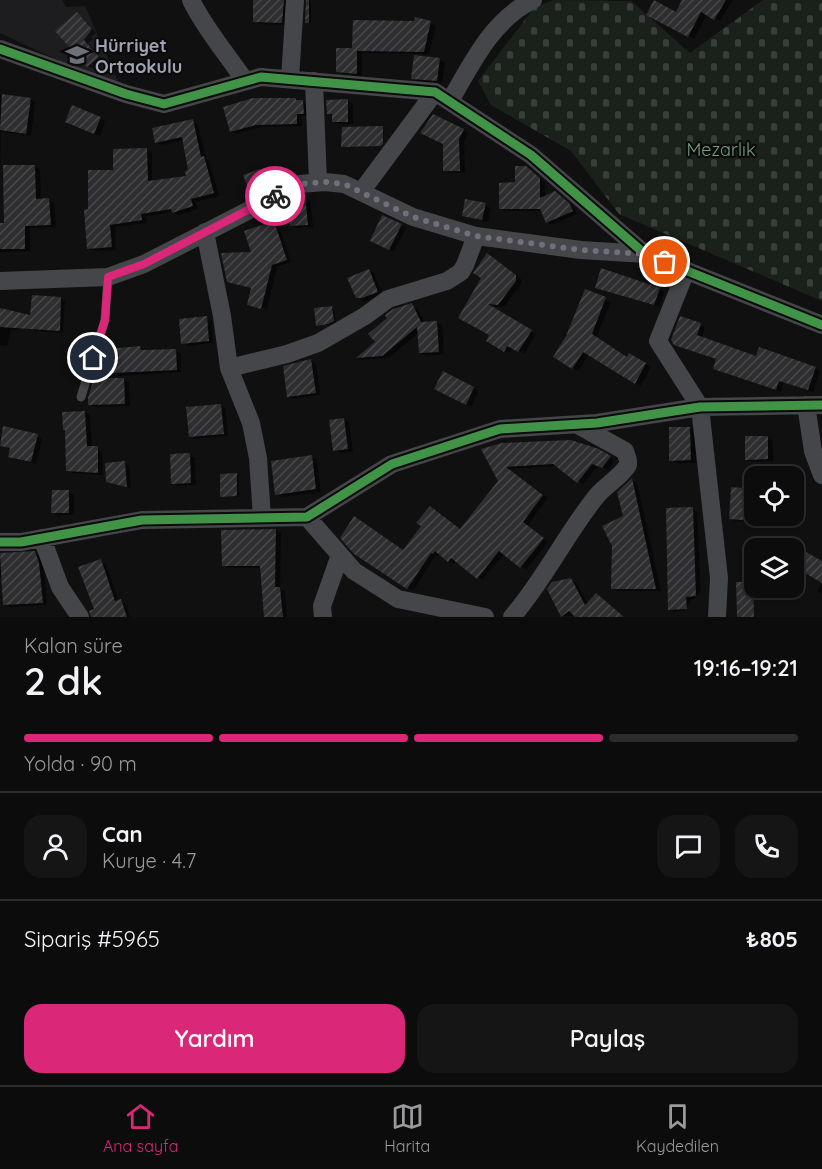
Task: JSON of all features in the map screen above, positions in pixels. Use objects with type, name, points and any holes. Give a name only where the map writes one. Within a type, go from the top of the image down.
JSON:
[{"type":"street","points":[[191,0],[200,19],[245,81]]},
{"type":"street","points":[[290,79],[295,0]]},
{"type":"street","points":[[362,192],[472,62],[500,22],[534,0]]},
{"type":"street","points":[[0,50],[126,94],[164,104],[261,77],[314,81],[443,97],[531,155],[645,254],[822,325]]},
{"type":"street","points":[[314,81],[318,182]]},
{"type":"street","points":[[0,281],[108,277],[144,264],[300,184],[318,182],[344,184],[413,217],[476,236],[581,250],[645,254]]},
{"type":"street","points":[[205,232],[222,316],[229,368],[251,423],[258,458],[262,518]]},
{"type":"street","points":[[229,368],[318,344],[365,316],[388,299],[447,281],[461,272],[476,236]]},
{"type":"street","points":[[686,271],[658,341],[700,407],[719,578],[717,617]]},
{"type":"street","points":[[0,542],[21,542],[142,520],[307,517],[392,464],[500,429],[597,423],[700,407],[814,405],[813,451],[822,475]]},
{"type":"street","points":[[512,617],[532,594],[548,566],[596,496],[628,465],[625,451],[578,425]]},
{"type":"street","points":[[307,517],[354,571],[398,599],[485,617]]},
{"type":"street","points":[[42,538],[60,587],[80,617]]},
{"type":"street","points":[[323,617],[322,606],[340,555]]},
{"type":"lane","points":[[81,397],[105,320],[108,277]]},
{"type":"shaded area","name":"Hürriyet Ortaokulu","points":[[0,0],[62,0],[66,7],[85,6],[118,81],[94,77],[0,33]]},
{"type":"green space","name":"Mezarlık","points":[[553,0],[631,1],[690,53],[763,0],[822,0],[822,301],[619,214],[571,151],[491,105],[478,81],[534,8]]},
{"type":"building","points":[[253,0],[284,0],[282,23],[253,22]]},
{"type":"building","points":[[306,0],[309,0],[309,23],[305,23]]},
{"type":"building","points":[[654,0],[676,12],[682,0],[726,0],[714,20],[701,12],[688,37],[646,15]]},
{"type":"building","points":[[77,12],[92,29],[84,40],[99,57],[87,67],[55,31]]},
{"type":"building","points":[[415,17],[431,21],[424,52],[357,51],[357,74],[336,72],[336,48],[352,48],[353,20],[414,21]]},
{"type":"building","points":[[414,55],[440,58],[437,81],[411,79]]},
{"type":"building","points":[[2,94],[31,98],[26,134],[0,130]]},
{"type":"building","points":[[253,98],[303,100],[304,114],[297,114],[297,124],[256,125],[230,132],[223,107]]},
{"type":"building","points":[[348,99],[348,122],[332,122],[332,114],[327,114],[326,100]]},
{"type":"building","points":[[72,105],[101,117],[94,134],[65,122]]},
{"type":"building","points":[[433,114],[464,129],[459,139],[460,171],[443,171],[443,144],[420,133]]},
{"type":"building","points":[[193,119],[201,157],[204,156],[214,193],[191,199],[193,206],[172,213],[171,209],[141,214],[142,220],[110,225],[112,247],[87,249],[84,210],[88,209],[88,170],[113,170],[113,149],[147,148],[148,181],[186,176],[185,171],[188,170],[182,137],[155,143],[152,128]]},
{"type":"building","points":[[383,126],[381,146],[341,147],[342,127]]},
{"type":"building","points":[[3,165],[35,165],[36,199],[49,198],[51,225],[25,226],[25,249],[0,249],[0,223],[4,223]]},
{"type":"building","points":[[515,166],[526,166],[540,178],[540,198],[555,191],[569,203],[573,211],[546,223],[540,209],[499,209],[499,183],[515,182]]},
{"type":"building","points":[[260,169],[266,185],[249,191],[243,175]]},
{"type":"building","points":[[305,195],[308,225],[290,226],[288,203]]},
{"type":"building","points":[[465,199],[486,203],[482,220],[462,216]]},
{"type":"building","points":[[382,215],[402,224],[389,250],[370,241]]},
{"type":"building","points":[[274,221],[287,260],[272,265],[261,309],[247,305],[251,288],[227,282],[221,253],[251,252],[244,231]]},
{"type":"building","points":[[487,253],[516,275],[516,281],[498,305],[488,304],[532,330],[518,352],[507,346],[504,352],[486,341],[489,335],[458,318],[481,278],[473,273]]},
{"type":"building","points":[[601,268],[660,288],[654,305],[595,288]]},
{"type":"building","points":[[369,269],[378,292],[356,298],[347,278]]},
{"type":"building","points":[[585,289],[606,297],[592,334],[627,357],[629,353],[646,363],[635,384],[583,352],[572,369],[553,357],[566,336]]},
{"type":"building","points":[[32,295],[61,297],[60,331],[0,327],[0,308],[30,315]]},
{"type":"building","points":[[412,303],[421,322],[437,321],[439,352],[419,353],[417,327],[382,356],[356,358],[375,342],[368,334],[387,318],[385,315],[393,309]]},
{"type":"building","points":[[332,306],[334,321],[316,326],[314,308]]},
{"type":"building","points":[[207,316],[209,341],[181,344],[179,319]]},
{"type":"building","points":[[680,316],[701,323],[697,335],[756,356],[759,347],[816,367],[808,390],[779,381],[776,390],[713,369],[716,359],[674,345],[671,340]]},
{"type":"building","points":[[140,346],[141,350],[176,349],[177,370],[112,373],[110,349]]},
{"type":"building","points":[[311,359],[316,393],[287,397],[283,366]]},
{"type":"building","points":[[443,371],[474,387],[466,405],[434,389]]},
{"type":"building","points":[[94,378],[124,378],[125,404],[88,405]]},
{"type":"building","points":[[221,404],[224,434],[189,437],[186,407]]},
{"type":"building","points":[[85,411],[87,446],[98,446],[98,473],[66,471],[62,412]]},
{"type":"building","points":[[344,418],[348,449],[333,451],[329,420]]},
{"type":"building","points":[[3,426],[38,434],[31,462],[8,457],[10,448],[0,446]]},
{"type":"building","points":[[669,427],[690,427],[691,460],[669,461]]},
{"type":"building","points":[[745,436],[768,436],[768,459],[745,460]]},
{"type":"building","points":[[571,440],[599,449],[611,456],[602,468],[592,464],[577,483],[553,464],[506,467],[543,495],[523,522],[544,538],[520,568],[499,551],[477,579],[451,558],[448,562],[435,551],[431,553],[407,589],[354,554],[340,538],[354,516],[403,550],[421,526],[416,523],[430,506],[460,529],[498,481],[481,449],[502,443]]},
{"type":"building","points":[[190,453],[191,483],[171,484],[170,454]]},
{"type":"building","points":[[312,455],[316,489],[275,495],[271,461]]},
{"type":"building","points":[[125,461],[127,487],[106,482],[105,463]]},
{"type":"building","points":[[237,473],[237,496],[220,497],[220,474]]},
{"type":"building","points":[[632,478],[656,589],[611,589],[612,546],[602,526],[623,516],[617,492]]},
{"type":"building","points":[[731,487],[744,488],[744,520],[729,519]]},
{"type":"building","points":[[52,490],[69,490],[69,513],[51,513]]},
{"type":"building","points":[[693,507],[696,596],[686,597],[687,609],[668,610],[666,508]]},
{"type":"building","points":[[276,529],[275,587],[280,587],[283,617],[264,617],[260,566],[222,566],[221,530]]},
{"type":"building","points":[[35,551],[39,563],[43,603],[3,605],[0,553]]},
{"type":"building","points":[[804,551],[822,561],[822,583],[804,572]]},
{"type":"building","points":[[101,559],[115,601],[121,599],[127,617],[91,617],[89,611],[94,609],[78,567]]},
{"type":"building","points":[[571,578],[585,605],[596,593],[624,617],[575,617],[569,611],[561,617],[547,589],[552,582]]},
{"type":"building","points":[[736,582],[744,582],[744,598],[753,598],[754,617],[737,617]]},
{"type":"cycle path","points":[[0,49],[126,94],[164,104],[261,77],[435,92],[531,155],[645,254],[822,325]]},
{"type":"cycle path","points":[[0,542],[21,542],[142,520],[307,517],[392,464],[500,429],[597,423],[700,407],[822,405]]},
{"type":"way so far","points":[[275,196],[300,184],[325,182],[344,184],[413,217],[476,236],[581,250],[645,254],[665,262]]},
{"type":"place","name":"Hürriyet Ortaokulu","points":[[77,55]]},
{"type":"route","points":[[93,358],[105,320],[108,277],[144,264],[275,196]]}]
